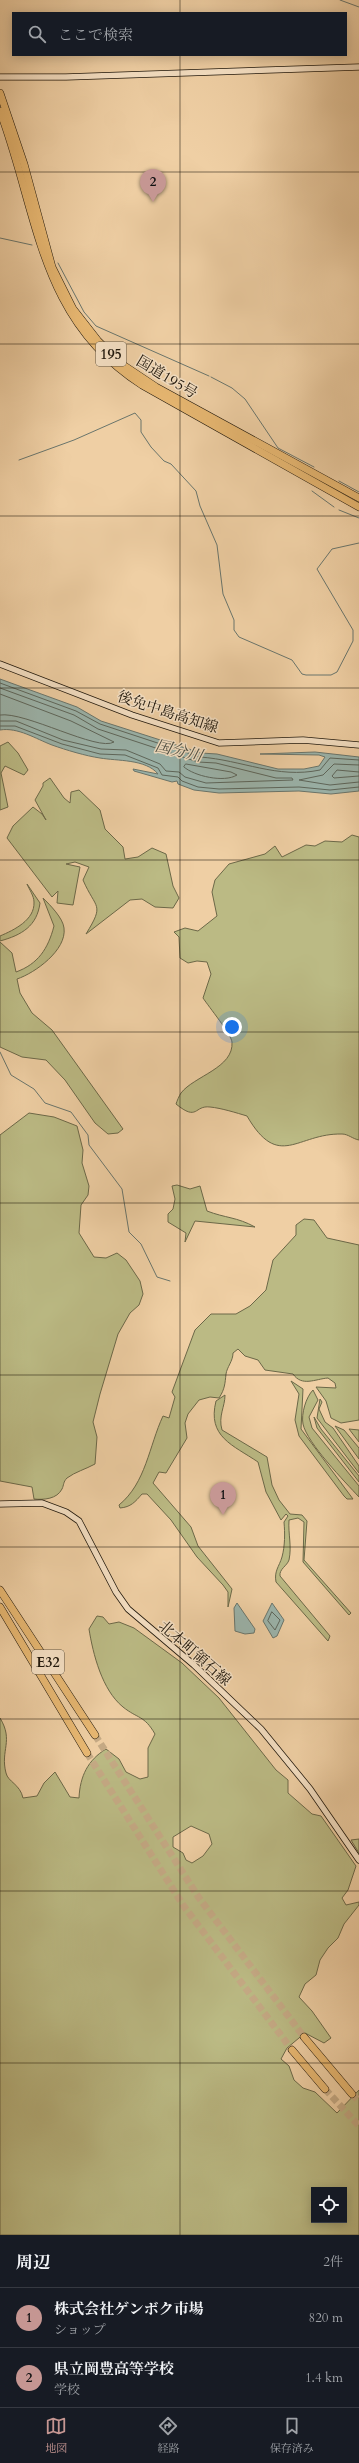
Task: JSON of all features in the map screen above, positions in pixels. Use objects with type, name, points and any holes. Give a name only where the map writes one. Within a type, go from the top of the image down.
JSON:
[{"type":"highway","name":"国道195号","points":[[0,93],[24,164],[55,272],[73,309],[98,341],[123,365],[162,391],[359,498]]},
{"type":"highway","name":"国道195号","points":[[0,111],[16,157],[48,269],[68,309],[94,345],[118,367],[142,385],[359,507]]},
{"type":"highway","name":"E32","points":[[0,1590],[95,1734]]},
{"type":"highway","name":"E32","points":[[0,1607],[87,1753]]},
{"type":"highway","points":[[304,2037],[352,2094]]},
{"type":"highway","points":[[292,2050],[325,2089]]},
{"type":"main road","points":[[0,77],[73,77],[359,67]]},
{"type":"main road","name":"後免中島高知線","points":[[0,664],[132,715],[219,743],[303,740],[359,745]]},
{"type":"main road","name":"北本町領石線","points":[[0,1504],[42,1503],[66,1512],[78,1521],[90,1539],[116,1592],[128,1609],[194,1665],[261,1729],[310,1789],[359,1860]]},
{"type":"shaded area","points":[[8,742],[18,753],[28,770],[24,775],[5,766],[1,773],[8,807],[0,810],[0,746]]},
{"type":"shaded area","points":[[50,778],[64,798],[70,803],[71,792],[79,790],[100,810],[105,829],[123,847],[125,859],[138,857],[152,848],[166,854],[173,886],[179,898],[173,908],[155,907],[142,899],[130,900],[86,934],[97,911],[95,902],[83,880],[89,867],[75,862],[66,864],[80,867],[73,905],[57,903],[58,891],[52,897],[7,838],[13,826],[33,807],[42,814],[46,820],[35,800],[43,786],[43,783]]},
{"type":"shaded area","points":[[352,835],[359,837],[359,1140],[342,1134],[326,1135],[290,1145],[279,1146],[269,1142],[258,1133],[247,1116],[224,1109],[210,1107],[201,1108],[195,1112],[188,1112],[183,1109],[176,1104],[181,1093],[187,1087],[212,1071],[227,1059],[231,1051],[232,1042],[224,1027],[203,998],[211,974],[207,962],[197,961],[188,963],[180,958],[179,937],[174,932],[185,928],[198,931],[217,916],[212,892],[215,880],[229,864],[265,854],[275,846],[282,857],[306,845],[315,846],[325,841],[342,842]]},
{"type":"shaded area","points":[[27,884],[40,903],[36,918],[32,924],[22,932],[0,941],[0,936],[23,924],[31,914],[34,900]]},
{"type":"shaded area","points":[[43,898],[61,920],[64,928],[64,936],[55,952],[48,960],[32,972],[17,979],[20,993],[32,1013],[52,1030],[123,1129],[118,1133],[108,1134],[95,1123],[65,1080],[46,1060],[22,1057],[0,1047],[0,942],[12,953],[16,972],[30,965],[41,955],[49,942],[54,926]]},
{"type":"shaded area","points":[[29,1113],[54,1117],[77,1126],[83,1150],[82,1163],[89,1186],[88,1195],[81,1205],[79,1233],[94,1257],[106,1258],[117,1253],[126,1260],[140,1281],[143,1294],[139,1305],[130,1313],[118,1334],[100,1394],[93,1422],[97,1437],[95,1464],[67,1478],[60,1492],[54,1497],[42,1499],[34,1499],[32,1487],[0,1481],[0,1135]]},
{"type":"shaded area","points":[[177,1185],[190,1189],[200,1186],[207,1211],[242,1221],[255,1227],[195,1221],[185,1242],[186,1233],[168,1222],[168,1214],[173,1209],[175,1199],[172,1186]]},
{"type":"shaded area","points":[[304,1219],[314,1220],[327,1238],[359,1245],[359,1420],[341,1423],[331,1418],[326,1401],[316,1387],[336,1388],[335,1383],[328,1378],[305,1381],[300,1380],[293,1374],[265,1370],[258,1360],[245,1356],[238,1349],[233,1353],[227,1371],[224,1389],[221,1395],[219,1398],[210,1397],[199,1400],[188,1414],[185,1423],[187,1438],[166,1473],[159,1472],[153,1483],[191,1527],[198,1546],[232,1589],[228,1607],[228,1592],[223,1585],[197,1557],[171,1520],[147,1494],[142,1494],[135,1502],[127,1507],[120,1508],[119,1505],[128,1496],[141,1475],[163,1416],[169,1418],[175,1397],[172,1392],[195,1330],[211,1314],[236,1314],[250,1306],[266,1290],[273,1260],[296,1235],[296,1225]]},
{"type":"shaded area","points":[[291,1381],[303,1389],[301,1429],[353,1499],[347,1499],[344,1496],[299,1436],[295,1420],[299,1394]]},
{"type":"shaded area","points":[[313,1390],[318,1400],[309,1417],[312,1428],[359,1486],[359,1497],[327,1462],[306,1432],[303,1424],[303,1411],[306,1401]]},
{"type":"shaded area","points":[[225,1395],[221,1416],[222,1430],[267,1457],[272,1485],[279,1500],[290,1514],[302,1515],[307,1521],[304,1560],[351,1613],[349,1615],[303,1562],[304,1522],[298,1518],[289,1520],[289,1560],[282,1569],[280,1576],[330,1636],[328,1641],[276,1582],[276,1572],[284,1548],[284,1522],[288,1516],[286,1514],[281,1520],[266,1492],[258,1462],[231,1445],[219,1432],[215,1423],[214,1413],[216,1401]]},
{"type":"shaded area","points":[[320,1399],[322,1402],[319,1409],[325,1422],[333,1428],[359,1466],[359,1473],[317,1418]]},
{"type":"shaded area","points":[[314,1417],[321,1429],[359,1476],[359,1482],[317,1428]]},
{"type":"shaded area","points":[[335,1426],[344,1430],[359,1448],[359,1459]]},
{"type":"shaded area","points":[[349,1429],[359,1430],[359,1442]]},
{"type":"shaded area","points":[[97,1616],[103,1617],[109,1624],[119,1622],[134,1628],[182,1663],[219,1698],[276,1770],[288,1780],[288,1793],[312,1814],[321,1816],[356,1866],[348,1890],[342,1898],[346,1905],[359,1902],[359,1905],[344,1924],[338,1938],[328,1948],[320,1960],[316,1975],[305,1984],[299,1997],[312,2011],[331,2038],[324,2043],[305,2033],[287,2048],[281,2059],[289,2066],[294,2080],[303,2088],[315,2092],[337,2113],[359,2090],[359,2235],[0,2235],[0,1718],[6,1733],[4,1758],[6,1773],[9,1779],[17,1786],[23,1798],[37,1796],[44,1783],[55,1772],[70,1797],[79,1798],[81,1783],[86,1769],[94,1758],[106,1749],[119,1759],[126,1772],[140,1779],[148,1777],[148,1748],[155,1734],[144,1720],[123,1707],[109,1691],[100,1671],[89,1629]],"holes":[[[191,1826],[209,1834],[212,1844],[203,1856],[192,1863],[186,1860],[183,1853],[173,1847],[173,1837]]]},
{"type":"shaded area","points":[[359,1839],[359,1853],[351,1840]]},
{"type":"water","name":"国分川","points":[[0,679],[77,707],[101,721],[201,753],[217,754],[278,769],[304,769],[319,766],[325,757],[319,755],[260,754],[315,752],[359,757],[359,791],[331,794],[299,791],[219,793],[194,790],[178,784],[177,781],[172,782],[134,771],[133,769],[158,774],[153,769],[139,763],[89,756],[52,745],[27,734],[13,730],[0,730]]},
{"type":"water","points":[[237,1603],[255,1629],[254,1633],[245,1634],[235,1631],[234,1608]]},
{"type":"water","points":[[272,1603],[284,1620],[277,1636],[273,1638],[263,1621]]},
{"type":"waterway","points":[[340,0],[359,7]]},
{"type":"waterway","points":[[0,238],[32,245]]},
{"type":"waterway","points":[[58,263],[84,312],[96,326],[209,376]]},
{"type":"waterway","points":[[211,377],[232,388],[245,399],[278,448],[314,467]]},
{"type":"waterway","points":[[19,460],[74,440],[135,413],[141,420],[141,432],[151,447],[164,461],[171,464],[196,491],[200,506],[217,545],[223,594],[234,620],[234,630],[239,637],[292,660],[302,674],[306,675],[331,675],[337,672],[353,641],[353,630],[317,569],[332,549],[359,543]]},
{"type":"waterway","points":[[339,481],[359,492]]},
{"type":"waterway","points":[[312,491],[334,507]]},
{"type":"waterway","points":[[339,510],[359,518]]},
{"type":"waterway","points":[[0,1052],[11,1075],[34,1089],[45,1103],[71,1112],[88,1135],[89,1145],[122,1189],[129,1232],[141,1244],[157,1277],[170,1281]]},
{"type":"tunnel","points":[[95,1735],[199,1898],[304,2037]]},
{"type":"tunnel","points":[[87,1753],[183,1905],[292,2050]]},
{"type":"tunnel","points":[[325,2089],[359,2126]]},
{"type":"tunnel","points":[[352,2094],[359,2101]]},
{"type":"place","name":"県立岡豊高等学校","points":[[153,202]]},
{"type":"place","name":"株式会社ゲンボク市場","points":[[223,1515]]}]
